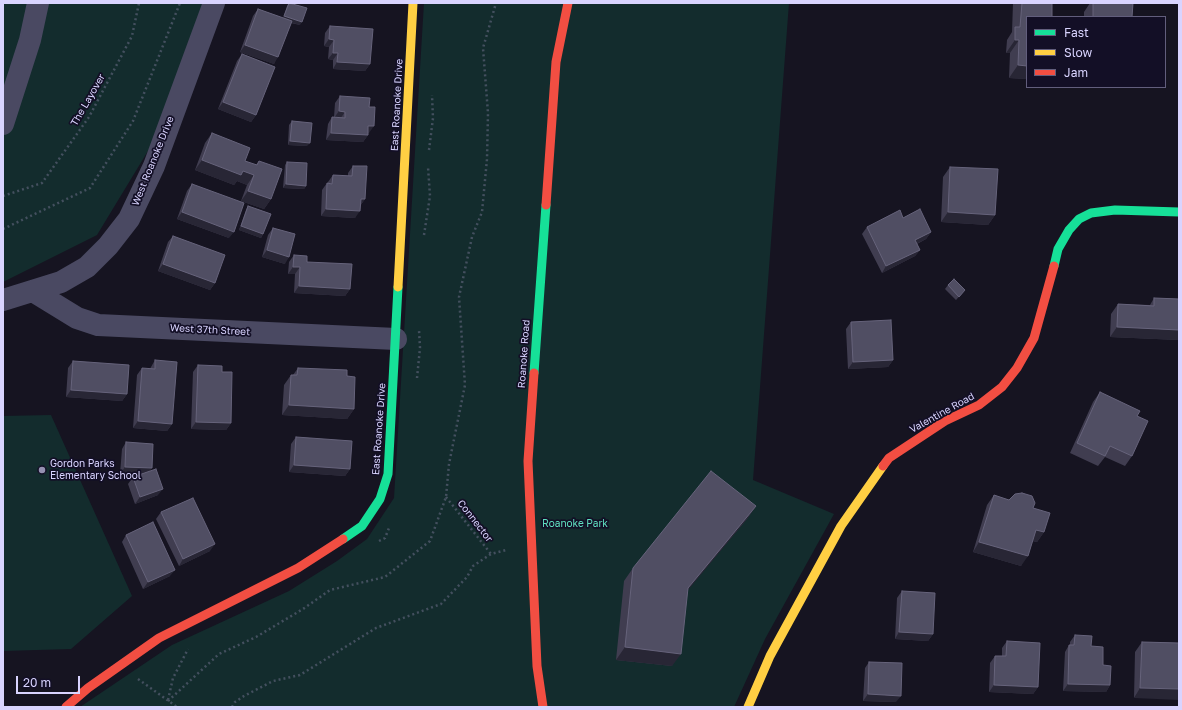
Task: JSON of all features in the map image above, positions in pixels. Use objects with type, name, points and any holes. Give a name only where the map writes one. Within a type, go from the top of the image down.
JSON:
[{"type":"street","points":[[3,124],[30,40],[38,3]]},
{"type":"street","name":"West Roanoke Drive","points":[[3,300],[61,282],[87,267],[108,246],[129,220],[154,166],[214,3]]},
{"type":"street","name":"East Roanoke Drive","points":[[66,707],[88,688],[159,638],[298,568],[362,526],[380,499],[388,474],[413,3]]},
{"type":"street","name":"Roanoke Road","points":[[543,707],[537,666],[528,461],[556,62],[568,3]]},
{"type":"street","name":"Valentine Road","points":[[748,707],[770,656],[841,526],[889,458],[945,421],[979,405],[1002,387],[1017,368],[1034,338],[1046,300],[1058,249],[1068,230],[1079,220],[1091,213],[1142,210],[1179,212]]},
{"type":"street","name":"West 37th Street","points":[[33,291],[77,318],[98,325],[396,339]]},
{"type":"path","name":"The Layover","points":[[3,196],[42,183],[89,118],[132,36],[139,3]]},
{"type":"path","points":[[3,229],[90,188],[133,121],[180,3]]},
{"type":"path","points":[[428,155],[433,118],[432,94]]},
{"type":"path","points":[[423,242],[430,196],[428,163]]},
{"type":"path","points":[[416,385],[420,348],[419,327]]},
{"type":"path","name":"Connector","points":[[446,497],[491,554]]},
{"type":"path","points":[[378,541],[385,538],[390,526]]},
{"type":"path","points":[[232,707],[244,696],[273,681],[300,675],[376,628],[441,604],[466,577],[473,566],[491,554],[506,550]]},
{"type":"path","points":[[168,701],[174,678],[191,642]]},
{"type":"path","points":[[120,666],[177,707]]},
{"type":"green space","points":[[3,3],[207,3],[154,141],[97,235],[3,282]]},
{"type":"green space","name":"Roanoke Park","points":[[424,3],[789,3],[753,480],[834,514],[765,639],[734,707],[80,707],[172,645],[289,591],[337,561],[367,539],[394,498]]},
{"type":"green space","name":"Gordon Parks Elementary School","points":[[51,415],[132,596],[71,649],[3,651],[3,416]]},
{"type":"building","points":[[289,3],[307,8],[302,22],[284,16]]},
{"type":"building","points":[[1022,3],[1052,3],[1052,16],[1026,16],[1026,66],[1018,65],[1019,40],[1015,40],[1015,27],[1020,27]]},
{"type":"building","points":[[1093,3],[1133,3],[1132,16],[1093,16]]},
{"type":"building","points":[[258,9],[292,21],[278,57],[245,45]]},
{"type":"building","points":[[330,26],[373,29],[370,64],[337,62],[338,53],[333,53],[334,40],[329,39]]},
{"type":"building","points":[[242,54],[275,67],[256,115],[223,102]]},
{"type":"building","points":[[340,96],[370,98],[369,107],[375,107],[374,126],[368,126],[368,135],[331,133],[332,117],[345,118],[345,112],[339,111]]},
{"type":"building","points":[[292,121],[312,123],[310,143],[290,141]]},
{"type":"building","points":[[212,133],[250,148],[245,161],[257,165],[259,161],[282,169],[271,199],[248,191],[254,175],[243,171],[241,175],[202,160]]},
{"type":"building","points":[[287,162],[307,163],[306,186],[286,184]]},
{"type":"building","points":[[353,166],[367,166],[365,199],[361,199],[360,211],[326,209],[327,183],[332,184],[333,175],[352,176]]},
{"type":"building","points":[[950,167],[998,169],[995,215],[948,212]]},
{"type":"building","points":[[192,184],[244,203],[234,232],[182,212]]},
{"type":"building","points":[[248,206],[271,214],[263,234],[241,226]]},
{"type":"building","points":[[920,209],[931,232],[915,240],[920,250],[886,266],[867,227],[900,210],[903,218]]},
{"type":"building","points":[[273,228],[295,234],[289,257],[267,250]]},
{"type":"building","points":[[173,236],[225,255],[215,283],[163,264]]},
{"type":"building","points":[[294,255],[307,256],[307,262],[352,264],[350,289],[299,286],[300,267],[293,267]]},
{"type":"building","points":[[954,279],[965,290],[959,297],[948,285]]},
{"type":"building","points":[[1154,298],[1179,299],[1179,330],[1117,327],[1118,304],[1154,306]]},
{"type":"building","points":[[891,320],[893,360],[853,362],[851,322]]},
{"type":"building","points":[[155,360],[177,362],[172,424],[138,421],[142,368],[155,369]]},
{"type":"building","points":[[73,361],[129,365],[127,394],[71,390]]},
{"type":"building","points":[[198,365],[222,366],[222,372],[232,372],[231,423],[196,422]]},
{"type":"building","points":[[298,368],[347,370],[347,376],[355,377],[354,409],[289,405],[291,375],[297,375]]},
{"type":"building","points":[[1100,392],[1140,411],[1137,416],[1148,421],[1132,456],[1110,446],[1105,456],[1077,443]]},
{"type":"building","points":[[296,437],[352,441],[350,469],[294,465]]},
{"type":"building","points":[[126,442],[153,444],[152,468],[125,467]]},
{"type":"building","points":[[156,469],[163,489],[140,497],[133,477]]},
{"type":"building","points":[[711,471],[756,506],[688,588],[681,654],[625,647],[633,568]]},
{"type":"building","points":[[1022,493],[1032,496],[1035,503],[1033,508],[1050,513],[1044,532],[1036,530],[1028,556],[979,542],[994,495],[1009,500],[1015,494]]},
{"type":"building","points":[[193,498],[215,544],[183,559],[161,512]]},
{"type":"building","points":[[153,522],[175,570],[148,582],[126,535]]},
{"type":"building","points":[[902,591],[935,593],[933,634],[899,632]]},
{"type":"building","points":[[1075,635],[1092,636],[1091,646],[1103,647],[1103,665],[1111,666],[1110,685],[1068,684],[1069,645],[1074,645]]},
{"type":"building","points":[[1007,641],[1040,643],[1038,687],[994,685],[995,656],[1006,656]]},
{"type":"building","points":[[1142,642],[1179,643],[1179,689],[1140,688]]},
{"type":"building","points":[[869,662],[902,663],[901,696],[868,694]]},
{"type":"traffic: fast","points":[[534,373],[546,205]]},
{"type":"traffic: fast","points":[[1054,266],[1058,249],[1069,230],[1079,219],[1091,213],[1115,210],[1179,212]]},
{"type":"traffic: fast","points":[[343,539],[362,526],[380,499],[388,474],[398,287]]},
{"type":"traffic: slow","points":[[398,287],[413,3]]},
{"type":"traffic: slow","points":[[748,707],[770,656],[841,526],[883,466]]},
{"type":"traffic: jam","points":[[546,205],[556,62],[568,3]]},
{"type":"traffic: jam","points":[[883,466],[889,458],[945,421],[979,405],[1002,387],[1017,368],[1034,338],[1054,266]]},
{"type":"traffic: jam","points":[[534,373],[528,461],[537,666],[543,707]]},
{"type":"traffic: jam","points":[[66,707],[88,688],[159,638],[298,568],[343,539]]},
{"type":"place","name":"Gordon Parks Elementary School","points":[[42,470]]}]
